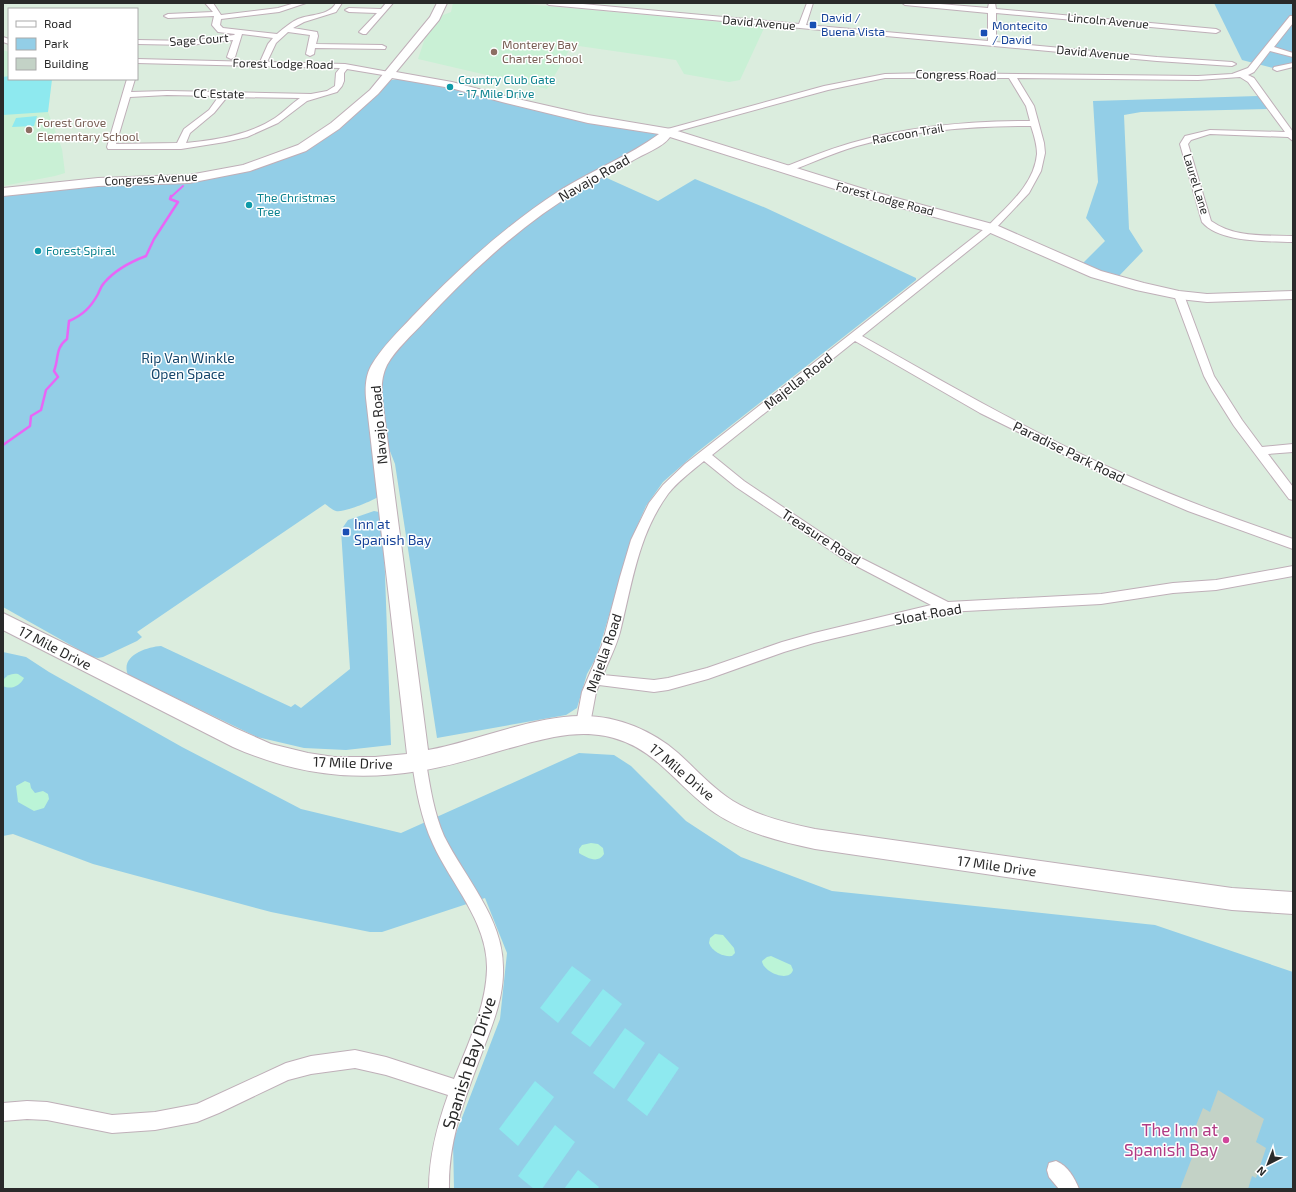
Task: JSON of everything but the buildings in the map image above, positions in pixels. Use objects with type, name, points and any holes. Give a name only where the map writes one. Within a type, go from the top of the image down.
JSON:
[{"type":"street","points":[[208,3],[213,6],[218,15],[216,23],[219,29],[238,35],[255,32],[280,36]]},
{"type":"street","points":[[168,16],[218,15],[279,10],[304,3]]},
{"type":"street","points":[[363,32],[390,3]]},
{"type":"street","name":"Congress Avenue","points":[[5,191],[98,182],[189,179],[246,168],[275,159],[307,145],[335,126],[378,87],[385,73],[427,15],[433,3]]},
{"type":"street","name":"Congress Avenue","points":[[5,191],[43,182],[87,176],[198,172],[261,158],[282,150],[316,132],[331,121],[401,59],[436,18],[442,3]]},
{"type":"street","name":"David Avenue","points":[[549,3],[626,6],[802,27],[1232,64]]},
{"type":"street","points":[[802,27],[810,3]]},
{"type":"street","name":"Lincoln Avenue","points":[[905,3],[992,7],[1216,31]]},
{"type":"street","points":[[992,7],[992,43]]},
{"type":"street","points":[[262,64],[268,54],[272,42],[293,23],[342,9],[383,10]]},
{"type":"street","points":[[1293,18],[1269,48],[1293,54]]},
{"type":"street","points":[[210,39],[219,29]]},
{"type":"street","points":[[287,30],[312,33],[314,36],[309,58]]},
{"type":"street","points":[[231,57],[238,35]]},
{"type":"street","name":"Sage Court","points":[[138,42],[190,43],[238,35]]},
{"type":"street","points":[[271,64],[277,50],[280,36]]},
{"type":"street","points":[[312,46],[382,47]]},
{"type":"street","name":"Congress Road","points":[[667,132],[873,78],[914,74],[1198,78],[1241,74],[1251,70],[1269,48]]},
{"type":"street","points":[[401,59],[402,63],[408,70],[428,81]]},
{"type":"street","name":"Forest Lodge Road","points":[[138,63],[345,66],[428,81],[448,88],[474,92],[588,119],[667,132],[862,193],[991,228],[1096,274],[1141,287],[1179,295],[1207,298],[1293,295]]},
{"type":"street","points":[[1277,68],[1293,65]]},
{"type":"street","points":[[131,80],[112,147],[181,146],[214,142],[251,132],[280,118],[299,102],[312,96],[328,93],[337,89],[341,82],[340,73],[345,66]]},
{"type":"street","points":[[1241,74],[1252,80],[1292,136]]},
{"type":"street","name":"Majella Road","points":[[583,724],[589,692],[609,646],[634,547],[642,528],[664,491],[688,467],[991,228],[1022,198],[1037,170],[1041,153],[1030,106],[1012,76]]},
{"type":"street","points":[[378,87],[387,81],[408,77]]},
{"type":"street","name":"CC Estate","points":[[126,95],[167,93],[312,96]]},
{"type":"street","points":[[181,146],[185,134],[215,108],[225,94]]},
{"type":"street","name":"Raccoon Trail","points":[[785,170],[856,144],[901,133],[977,125],[1035,124]]},
{"type":"street","name":"Navajo Road","points":[[419,762],[374,398],[373,385],[379,366],[400,339],[432,304],[482,258],[518,228],[563,194],[664,137],[667,132]]},
{"type":"street","name":"Laurel Lane","points":[[1292,136],[1210,132],[1194,135],[1188,138],[1184,144],[1207,222],[1222,231],[1236,235],[1293,239]]},
{"type":"street","points":[[1179,295],[1209,376],[1217,391],[1229,411],[1293,496]]},
{"type":"street","name":"Paradise Park Road","points":[[856,336],[984,410],[1119,477],[1192,508],[1293,544]]},
{"type":"street","points":[[1259,451],[1293,448]]},
{"type":"street","name":"Treasure Road","points":[[704,455],[740,484],[849,557],[946,607]]},
{"type":"street","name":"Sloat Road","points":[[594,678],[641,685],[654,686],[668,684],[708,673],[814,638],[946,607],[1101,599],[1173,588],[1216,585],[1293,572]]},
{"type":"street","name":"17 Mile Drive","points":[[3,621],[102,672],[263,751],[296,761],[352,766],[419,762],[520,735],[583,724],[615,729],[636,736],[652,745],[666,756],[708,796],[723,807],[753,822],[792,835],[1232,899],[1293,903]]},
{"type":"street","name":"Spanish Bay Drive","points":[[419,762],[426,806],[432,825],[450,861],[487,926],[494,954],[495,978],[488,1011],[446,1132],[441,1152],[439,1189]]},
{"type":"street","points":[[3,1112],[27,1110],[46,1111],[112,1124],[155,1121],[197,1113],[213,1107],[286,1072],[311,1065],[348,1060],[370,1061],[460,1090]]},
{"type":"street","points":[[1056,1170],[1066,1182],[1069,1189]]},
{"type":"shaded area","name":"Monterey Bay Charter School","points":[[453,3],[514,3],[765,26],[740,80],[729,82],[684,74],[676,60],[572,45],[547,89],[418,59],[430,23],[435,18],[451,12]]},
{"type":"shaded area","name":"Forest Grove Elementary School","points":[[3,50],[8,52],[8,80],[52,80],[48,112],[62,149],[65,173],[3,186]]},
{"type":"shaded area","points":[[8,76],[8,80],[52,80],[48,112],[3,115],[3,77]]},
{"type":"shaded area","points":[[37,116],[34,126],[12,127],[16,118]]},
{"type":"shaded area","points":[[572,966],[591,980],[558,1023],[540,1008]]},
{"type":"shaded area","points":[[603,989],[622,1004],[590,1047],[571,1033]]},
{"type":"shaded area","points":[[625,1028],[645,1043],[614,1089],[593,1073]]},
{"type":"shaded area","points":[[659,1053],[679,1068],[647,1116],[627,1100]]},
{"type":"shaded area","points":[[535,1081],[554,1097],[518,1146],[499,1129]]},
{"type":"shaded area","points":[[555,1125],[575,1142],[542,1189],[534,1189],[518,1176]]},
{"type":"shaded area","points":[[578,1170],[599,1187],[597,1189],[564,1189]]},
{"type":"green space","points":[[1214,3],[1293,3],[1293,65],[1277,69],[1242,60]]},
{"type":"green space","name":"Rip Van Winkle Open Space","points":[[402,78],[667,132],[598,174],[658,201],[695,179],[766,208],[916,278],[916,280],[696,453],[663,482],[646,506],[632,538],[597,656],[587,674],[577,708],[566,715],[437,738],[395,464],[377,418],[378,497],[340,511],[336,511],[325,504],[137,632],[142,637],[137,641],[103,657],[92,657],[3,607],[3,195],[230,172],[302,148],[387,81]]},
{"type":"green space","points":[[1258,96],[1268,109],[1141,112],[1124,115],[1129,229],[1143,251],[1118,277],[1082,264],[1105,241],[1086,218],[1098,182],[1093,101]]},
{"type":"green space","points":[[374,511],[379,512],[383,518],[391,745],[346,750],[304,748],[257,737],[128,675],[127,668],[131,658],[148,648],[161,646],[291,707],[295,704],[301,708],[350,669],[341,530],[348,520]]},
{"type":"green space","points":[[3,652],[26,657],[49,672],[182,747],[301,809],[401,833],[579,753],[614,755],[631,766],[686,821],[741,857],[832,891],[1155,925],[1293,972],[1293,1189],[454,1189],[453,1141],[500,1019],[507,953],[485,898],[382,932],[370,932],[271,912],[93,864],[13,834],[3,836]]},
{"type":"sand","points":[[12,674],[18,674],[24,678],[20,683],[9,688],[3,686],[3,680],[6,677]]},
{"type":"sand","points":[[25,781],[30,783],[31,788],[35,793],[43,791],[48,794],[49,799],[44,808],[34,811],[18,802],[16,786]]},
{"type":"sand","points":[[591,843],[598,844],[603,848],[604,854],[599,859],[585,857],[579,853],[579,849],[582,845]]},
{"type":"sand","points":[[715,934],[723,935],[734,948],[735,953],[732,956],[725,956],[713,949],[709,943],[710,938]]},
{"type":"sand","points":[[771,956],[791,965],[793,970],[791,974],[782,976],[767,969],[763,965],[762,961]]},
{"type":"waterway","points":[[171,197],[183,186]]},
{"type":"waterway","points":[[3,445],[30,426],[31,416],[41,410],[46,390],[58,377],[54,371],[59,350],[63,342],[67,339],[69,321],[89,307],[108,278],[118,270],[146,256],[154,239],[178,202],[170,199],[171,196]]},
{"type":"place","name":"David / Buena Vista","points":[[813,25]]},
{"type":"place","name":"Montecito / David","points":[[984,33]]},
{"type":"place","name":"Monterey Bay Charter School","points":[[494,52]]},
{"type":"place","name":"Country Club Gate - 17 Mile Drive","points":[[450,87]]},
{"type":"place","name":"Forest Grove Elementary School","points":[[29,130]]},
{"type":"place","name":"The Christmas Tree","points":[[249,205]]},
{"type":"place","name":"Forest Spiral","points":[[38,251]]},
{"type":"place","name":"Inn at Spanish Bay","points":[[346,532]]},
{"type":"place","name":"The Inn at Spanish Bay","points":[[1226,1140]]}]
